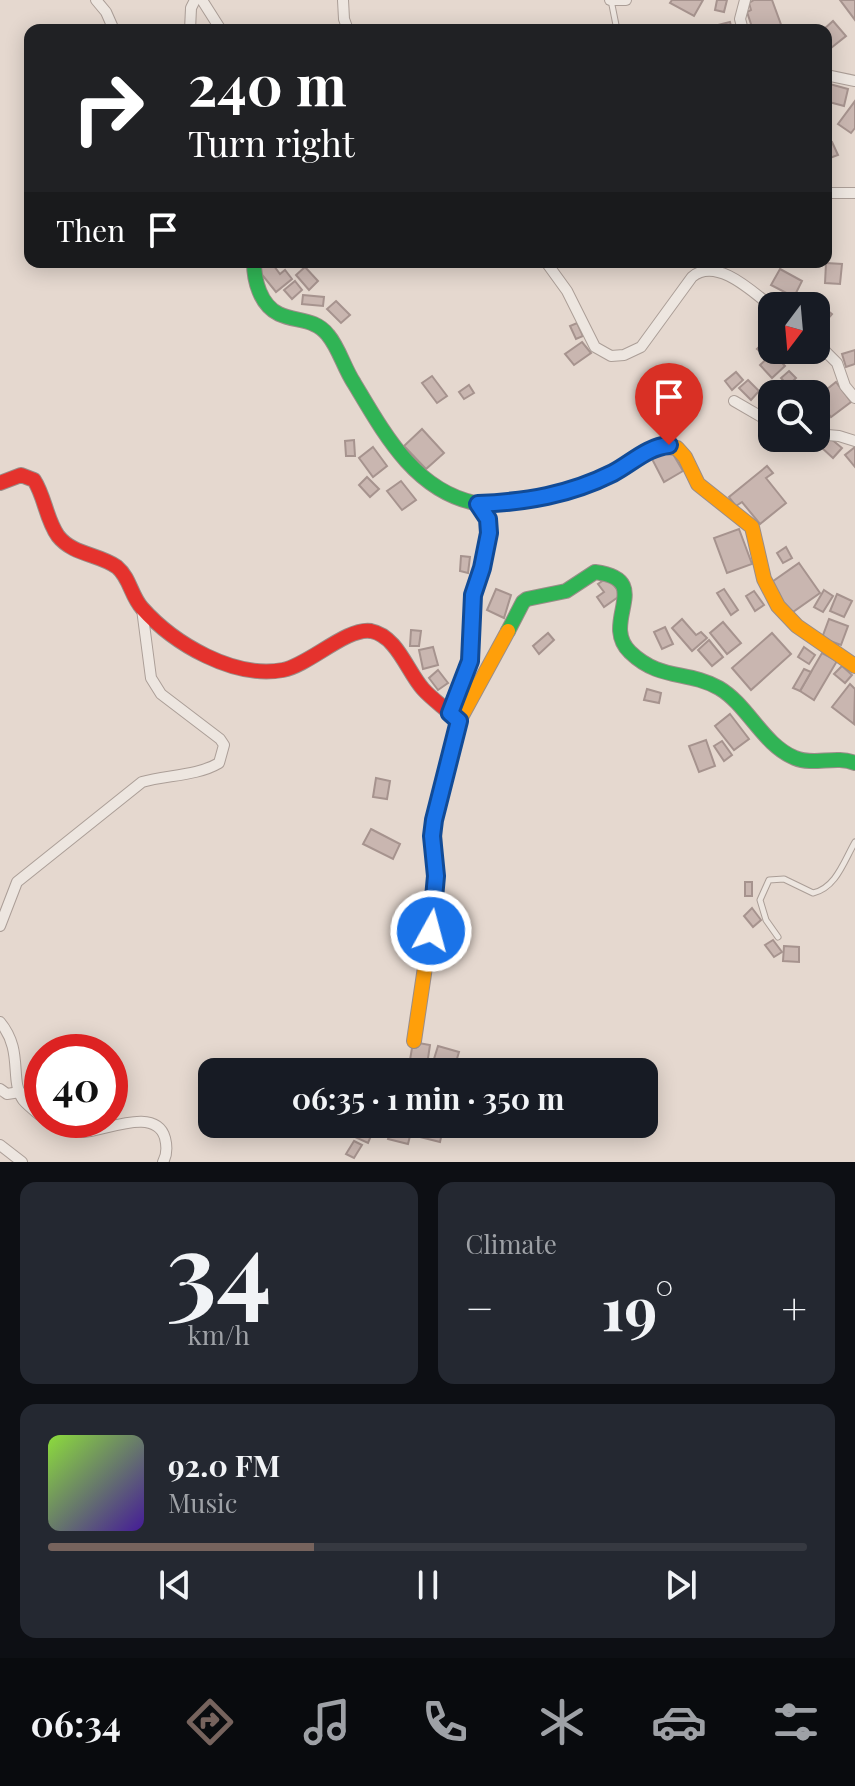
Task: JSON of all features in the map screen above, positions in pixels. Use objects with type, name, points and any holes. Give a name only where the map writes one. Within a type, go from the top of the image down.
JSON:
[{"type":"street","points":[[96,0],[111,24]]},
{"type":"street","points":[[190,24],[195,0]]},
{"type":"street","points":[[202,0],[217,24]]},
{"type":"street","points":[[343,0],[346,24]]},
{"type":"street","points":[[610,0],[626,0]]},
{"type":"street","points":[[741,24],[745,0]]},
{"type":"street","points":[[832,76],[855,81]]},
{"type":"street","points":[[832,193],[855,193]]},
{"type":"street","points":[[254,268],[254,281],[267,304],[278,314],[310,321],[328,334],[352,381],[405,463],[447,494],[478,504],[536,499],[565,493],[612,473],[657,446],[677,448],[698,484],[752,527],[770,593],[786,614],[800,629],[855,666]]},
{"type":"street","points":[[550,268],[567,291],[595,347],[611,356],[624,355],[641,347],[692,277],[702,270],[718,271],[758,297]]},
{"type":"street","points":[[830,356],[837,363],[845,386],[855,398]]},
{"type":"street","points":[[734,401],[758,415]]},
{"type":"street","points":[[830,435],[855,441]]},
{"type":"street","points":[[0,483],[16,474],[34,480],[61,539],[74,549],[121,570],[142,609],[206,654],[230,665],[259,672],[285,670],[359,631],[369,629],[387,638],[422,687],[455,717]]},
{"type":"street","points":[[414,1041],[435,903],[434,820],[470,661],[473,595],[489,533],[488,519],[478,504]]},
{"type":"street","points":[[455,717],[523,602],[528,598],[572,589],[595,572],[603,572],[621,582],[624,590],[626,604],[618,634],[621,643],[633,655],[654,670],[702,681],[721,689],[792,757],[802,760],[843,758],[855,763]]},
{"type":"street","points":[[0,926],[17,882],[142,782],[165,775],[209,769],[219,763],[224,745],[220,739],[167,701],[151,678],[142,609]]},
{"type":"street","points":[[0,1022],[12,1038],[24,1101]]},
{"type":"street","points":[[0,1089],[7,1094],[20,1092]]},
{"type":"street","points":[[128,1123],[137,1121],[160,1129],[165,1136],[166,1156],[163,1162]]},
{"type":"street","points":[[0,1145],[22,1162]]},
{"type":"lane","points":[[610,0],[616,24]]},
{"type":"lane","points":[[778,937],[766,920],[760,900],[769,880],[784,879],[813,893],[822,891],[837,875],[855,842]]},
{"type":"building","points":[[672,0],[703,0],[694,16],[670,3]]},
{"type":"building","points":[[717,0],[727,0],[724,12],[715,10]]},
{"type":"building","points":[[772,0],[781,24],[751,24],[747,12],[751,10],[749,3]]},
{"type":"building","points":[[840,0],[855,0],[855,20]]},
{"type":"building","points":[[833,21],[846,36],[832,47],[832,24]]},
{"type":"building","points":[[832,85],[848,89],[844,106],[832,103]]},
{"type":"building","points":[[855,101],[855,128],[851,133],[838,124]]},
{"type":"building","points":[[832,142],[838,155],[832,157]]},
{"type":"building","points":[[832,263],[842,264],[840,284],[825,283],[826,268],[832,268]]},
{"type":"building","points":[[257,268],[276,268],[280,274],[285,270],[292,279],[276,292]]},
{"type":"building","points":[[306,268],[318,281],[309,290],[296,275]]},
{"type":"building","points":[[780,269],[802,281],[796,292],[784,292],[771,285]]},
{"type":"building","points":[[295,281],[302,290],[292,299],[284,290]]},
{"type":"building","points":[[303,295],[324,297],[323,306],[302,304]]},
{"type":"building","points":[[336,301],[350,315],[341,323],[327,309]]},
{"type":"building","points":[[577,323],[583,336],[576,339],[570,326]]},
{"type":"building","points":[[582,342],[591,353],[574,365],[565,354]]},
{"type":"building","points":[[855,350],[855,364],[846,367],[842,354]]},
{"type":"building","points":[[783,364],[785,366],[772,378],[760,365]]},
{"type":"building","points":[[789,371],[796,378],[783,380],[781,378]]},
{"type":"building","points":[[736,372],[743,380],[732,390],[725,381]]},
{"type":"building","points":[[432,376],[447,396],[437,403],[422,383]]},
{"type":"building","points":[[748,380],[758,392],[751,400],[739,388]]},
{"type":"building","points":[[836,382],[851,402],[831,417],[830,416],[830,387]]},
{"type":"building","points":[[469,385],[474,393],[464,399],[459,392]]},
{"type":"building","points":[[422,429],[444,453],[426,469],[404,446]]},
{"type":"building","points":[[830,438],[842,448],[833,458],[826,452],[830,452]]},
{"type":"building","points":[[354,440],[355,456],[346,456],[345,441]]},
{"type":"building","points":[[373,447],[387,466],[373,477],[359,458]]},
{"type":"building","points":[[855,447],[855,467],[845,455]]},
{"type":"building","points":[[670,449],[683,471],[664,482],[652,459]]},
{"type":"building","points":[[767,466],[773,473],[766,478],[786,503],[760,524],[742,502],[736,506],[729,497]]},
{"type":"building","points":[[367,477],[379,489],[370,497],[359,485]]},
{"type":"building","points":[[401,481],[416,500],[402,510],[387,491]]},
{"type":"building","points":[[739,529],[752,564],[727,573],[714,538]]},
{"type":"building","points":[[786,547],[792,558],[783,563],[777,553]]},
{"type":"building","points":[[461,556],[470,557],[468,573],[460,571]]},
{"type":"building","points":[[799,563],[820,593],[790,614],[769,584]]},
{"type":"building","points":[[608,577],[621,595],[604,607],[597,597],[604,592],[598,584]]},
{"type":"building","points":[[496,589],[511,595],[504,618],[487,610]]},
{"type":"building","points":[[724,589],[738,610],[731,615],[717,593]]},
{"type":"building","points":[[824,590],[833,596],[823,612],[814,607]]},
{"type":"building","points":[[754,591],[764,605],[755,611],[746,596]]},
{"type":"building","points":[[837,594],[852,601],[844,617],[830,611]]},
{"type":"building","points":[[682,619],[696,635],[701,632],[707,638],[692,651],[672,628]]},
{"type":"building","points":[[829,619],[848,626],[841,645],[822,638]]},
{"type":"building","points":[[723,622],[741,643],[727,654],[710,633]]},
{"type":"building","points":[[665,627],[673,644],[662,649],[654,632]]},
{"type":"building","points":[[411,630],[421,631],[419,646],[410,646]]},
{"type":"building","points":[[548,633],[554,640],[539,654],[533,646]]},
{"type":"building","points":[[772,633],[791,654],[751,690],[732,668]]},
{"type":"building","points":[[709,640],[723,657],[712,666],[698,650]]},
{"type":"building","points":[[433,647],[438,665],[423,669],[419,650]]},
{"type":"building","points":[[804,647],[815,655],[809,664],[798,657]]},
{"type":"building","points":[[822,653],[837,661],[814,700],[800,691]]},
{"type":"building","points":[[842,666],[852,675],[845,683],[834,674]]},
{"type":"building","points":[[804,669],[811,672],[800,691],[793,688]]},
{"type":"building","points":[[438,670],[448,683],[438,690],[429,678]]},
{"type":"building","points":[[850,684],[855,689],[854,724],[832,707]]},
{"type":"building","points":[[647,689],[661,693],[659,703],[644,700]]},
{"type":"building","points":[[730,714],[749,739],[734,750],[715,726]]},
{"type":"building","points":[[706,740],[715,766],[699,772],[689,746]]},
{"type":"building","points":[[722,741],[732,755],[724,761],[714,746]]},
{"type":"building","points":[[376,778],[390,781],[387,799],[373,797]]},
{"type":"building","points":[[371,829],[400,844],[393,859],[363,844]]},
{"type":"building","points":[[745,882],[752,882],[752,896],[745,896]]},
{"type":"building","points":[[752,908],[761,920],[753,927],[744,916]]},
{"type":"building","points":[[773,940],[782,952],[774,957],[765,945]]},
{"type":"building","points":[[784,946],[799,947],[799,962],[783,961]]},
{"type":"building","points":[[413,1042],[430,1045],[428,1058],[410,1058]]},
{"type":"building","points":[[438,1046],[459,1052],[457,1058],[434,1058]]},
{"type":"building","points":[[388,1138],[410,1138],[408,1144]]},
{"type":"building","points":[[354,1141],[362,1145],[354,1158],[346,1154]]},
{"type":"traffic: fast","points":[[254,268],[257,284],[267,305],[285,317],[311,323],[328,335],[389,440],[418,473],[435,486],[454,496],[484,504],[560,494]]},
{"type":"traffic: fast","points":[[508,631],[527,599],[566,591],[595,572],[613,577],[622,584],[625,593],[620,628],[622,640],[641,661],[719,688],[739,704],[774,744],[795,758],[855,763]]},
{"type":"traffic: slow","points":[[560,494],[612,473],[657,446],[677,448],[698,484],[752,527],[764,579],[778,606],[797,626],[855,666]]},
{"type":"traffic: slow","points":[[414,1041],[435,900],[434,820],[459,721],[508,631]]},
{"type":"traffic: jam","points":[[0,483],[21,475],[34,480],[58,536],[71,547],[117,567],[138,603],[155,621],[206,656],[245,669],[283,670],[339,640],[361,631],[371,631],[380,634],[395,647],[417,682],[450,713]]},
{"type":"route","points":[[431,931],[436,876],[432,836],[434,820],[459,721],[450,713],[470,661],[473,595],[489,533],[488,519],[478,504],[507,503],[565,493],[612,473],[657,446],[669,445]]}]
